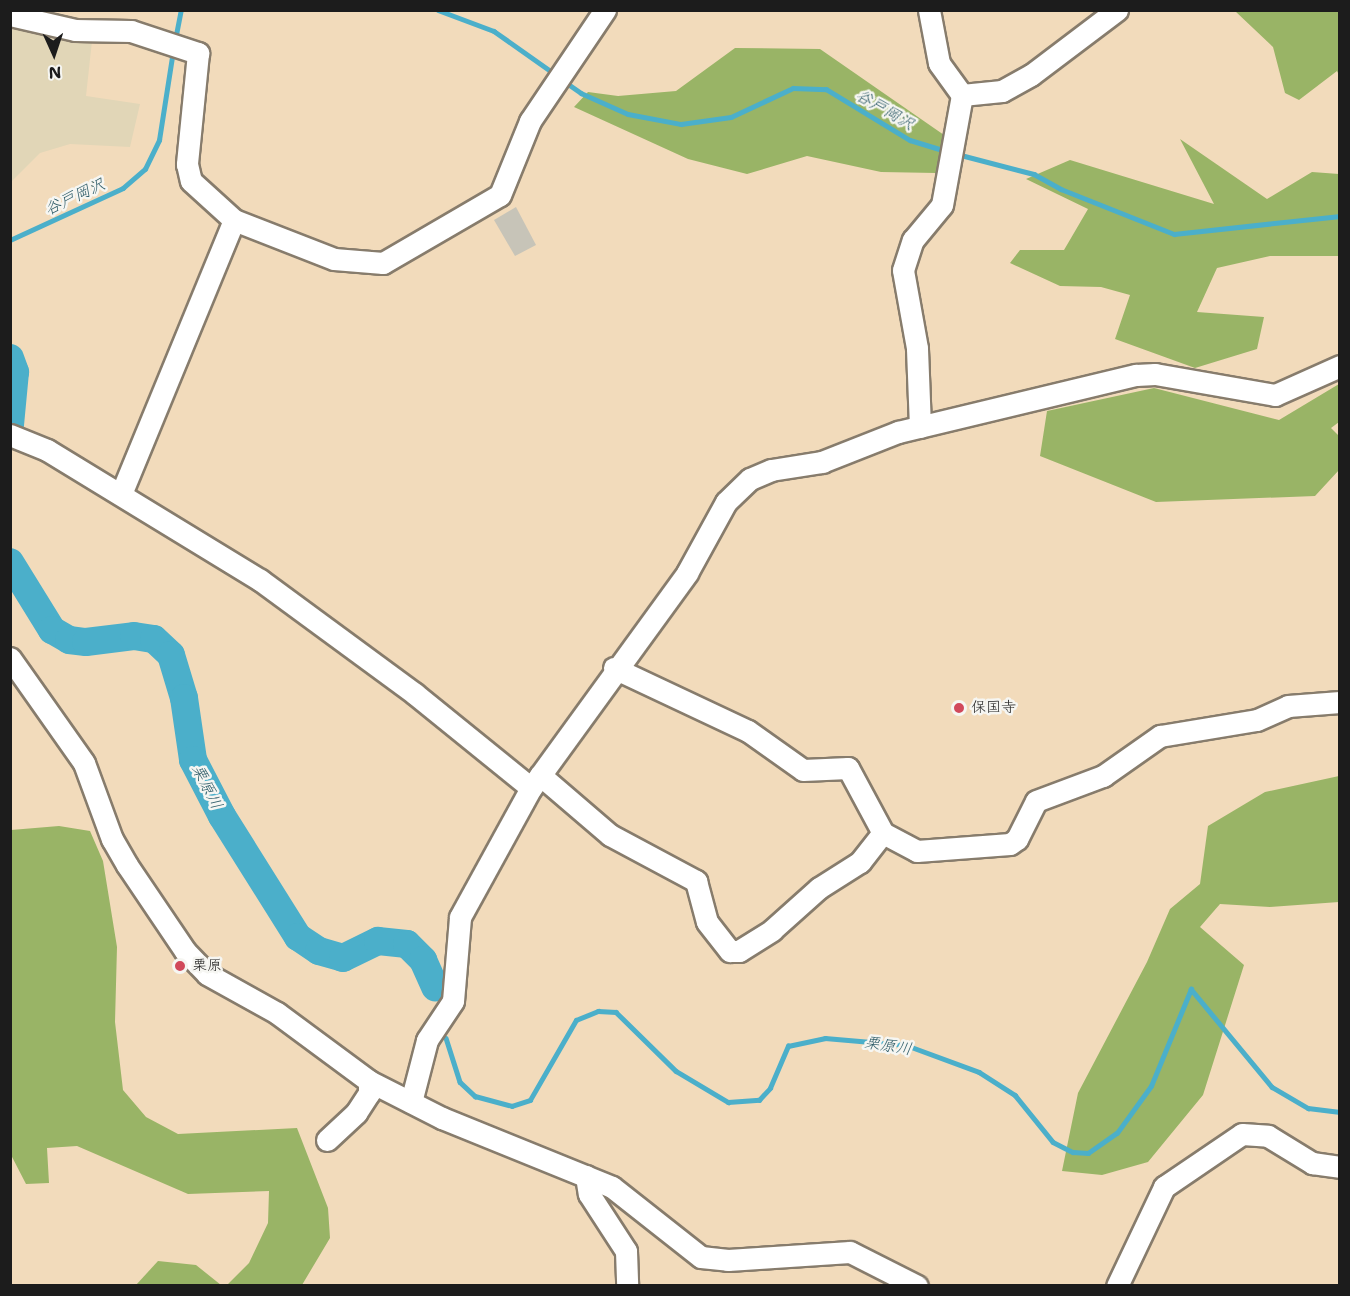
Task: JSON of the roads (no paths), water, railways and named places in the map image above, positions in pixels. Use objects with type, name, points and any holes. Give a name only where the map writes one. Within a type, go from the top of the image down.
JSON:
[{"type":"street","points":[[10,15],[75,30],[130,31],[198,53],[187,175],[234,220],[334,259],[383,263],[478,211],[500,195],[530,121],[605,10]]},
{"type":"street","points":[[920,427],[917,348],[903,270],[914,240],[942,205],[951,139],[962,95],[939,63],[929,10]]},
{"type":"street","points":[[962,95],[1002,91],[1031,75],[1118,10]]},
{"type":"street","points":[[121,494],[234,220]]},
{"type":"street","points":[[411,1102],[427,1041],[453,1002],[460,917],[535,781],[593,704],[614,668],[687,573],[726,502],[750,479],[771,470],[822,462],[920,427],[1136,375],[1155,374],[1275,394],[1340,366]]},
{"type":"street","points":[[18,438],[121,494],[260,580],[610,835],[696,881],[707,922],[730,951],[739,951],[772,930],[819,888],[860,862],[883,833]]},
{"type":"street","points":[[10,658],[84,763],[112,839],[185,951],[207,974],[277,1013],[369,1081],[411,1102],[612,1187],[641,1207],[701,1257],[728,1260],[850,1252],[917,1286]]},
{"type":"street","points":[[614,668],[748,731],[803,770],[848,768],[883,833],[917,851],[1010,844],[1017,839],[1036,801],[1103,776],[1160,736],[1257,720],[1288,706],[1340,702]]},
{"type":"street","points":[[327,1140],[356,1113],[369,1094],[369,1081]]},
{"type":"street","points":[[1117,1286],[1164,1187],[1242,1134],[1268,1136],[1312,1162],[1340,1167]]},
{"type":"street","points":[[586,1176],[590,1194],[626,1251],[627,1286]]},
{"type":"waterway","points":[[175,40],[181,10]]},
{"type":"waterway","name":"谷戸岡沢","points":[[438,10],[494,31],[555,74]]},
{"type":"waterway","name":"谷戸岡沢","points":[[10,240],[123,188],[145,169],[159,140],[173,51]]},
{"type":"waterway","name":"谷戸岡沢","points":[[564,81],[581,93],[628,114],[681,124],[731,117],[793,88],[826,89],[910,140],[946,151]]},
{"type":"waterway","name":"谷戸岡沢","points":[[957,154],[1034,174],[1061,189],[1174,234],[1340,216]]},
{"type":"waterway","name":"栗原川","points":[[10,358],[15,372],[10,425]]},
{"type":"waterway","name":"栗原川","points":[[10,562],[52,630],[69,640],[86,642],[134,636],[154,639],[171,655],[184,698],[193,760],[222,816],[298,937],[319,951],[343,958],[378,941],[407,944],[423,960],[435,987]]},
{"type":"waterway","name":"栗原川","points":[[446,1038],[460,1082],[475,1096],[512,1106],[530,1100],[576,1020],[598,1011],[616,1012],[676,1071],[728,1102],[759,1100],[770,1088],[788,1046],[825,1038],[906,1045],[979,1072],[1015,1095],[1053,1142],[1073,1152],[1088,1153],[1117,1133],[1151,1086],[1191,989],[1272,1087],[1308,1108],[1340,1112]]},
{"type":"place","name":"保国寺","points":[[959,708]]},
{"type":"place","name":"栗原","points":[[180,966]]}]
